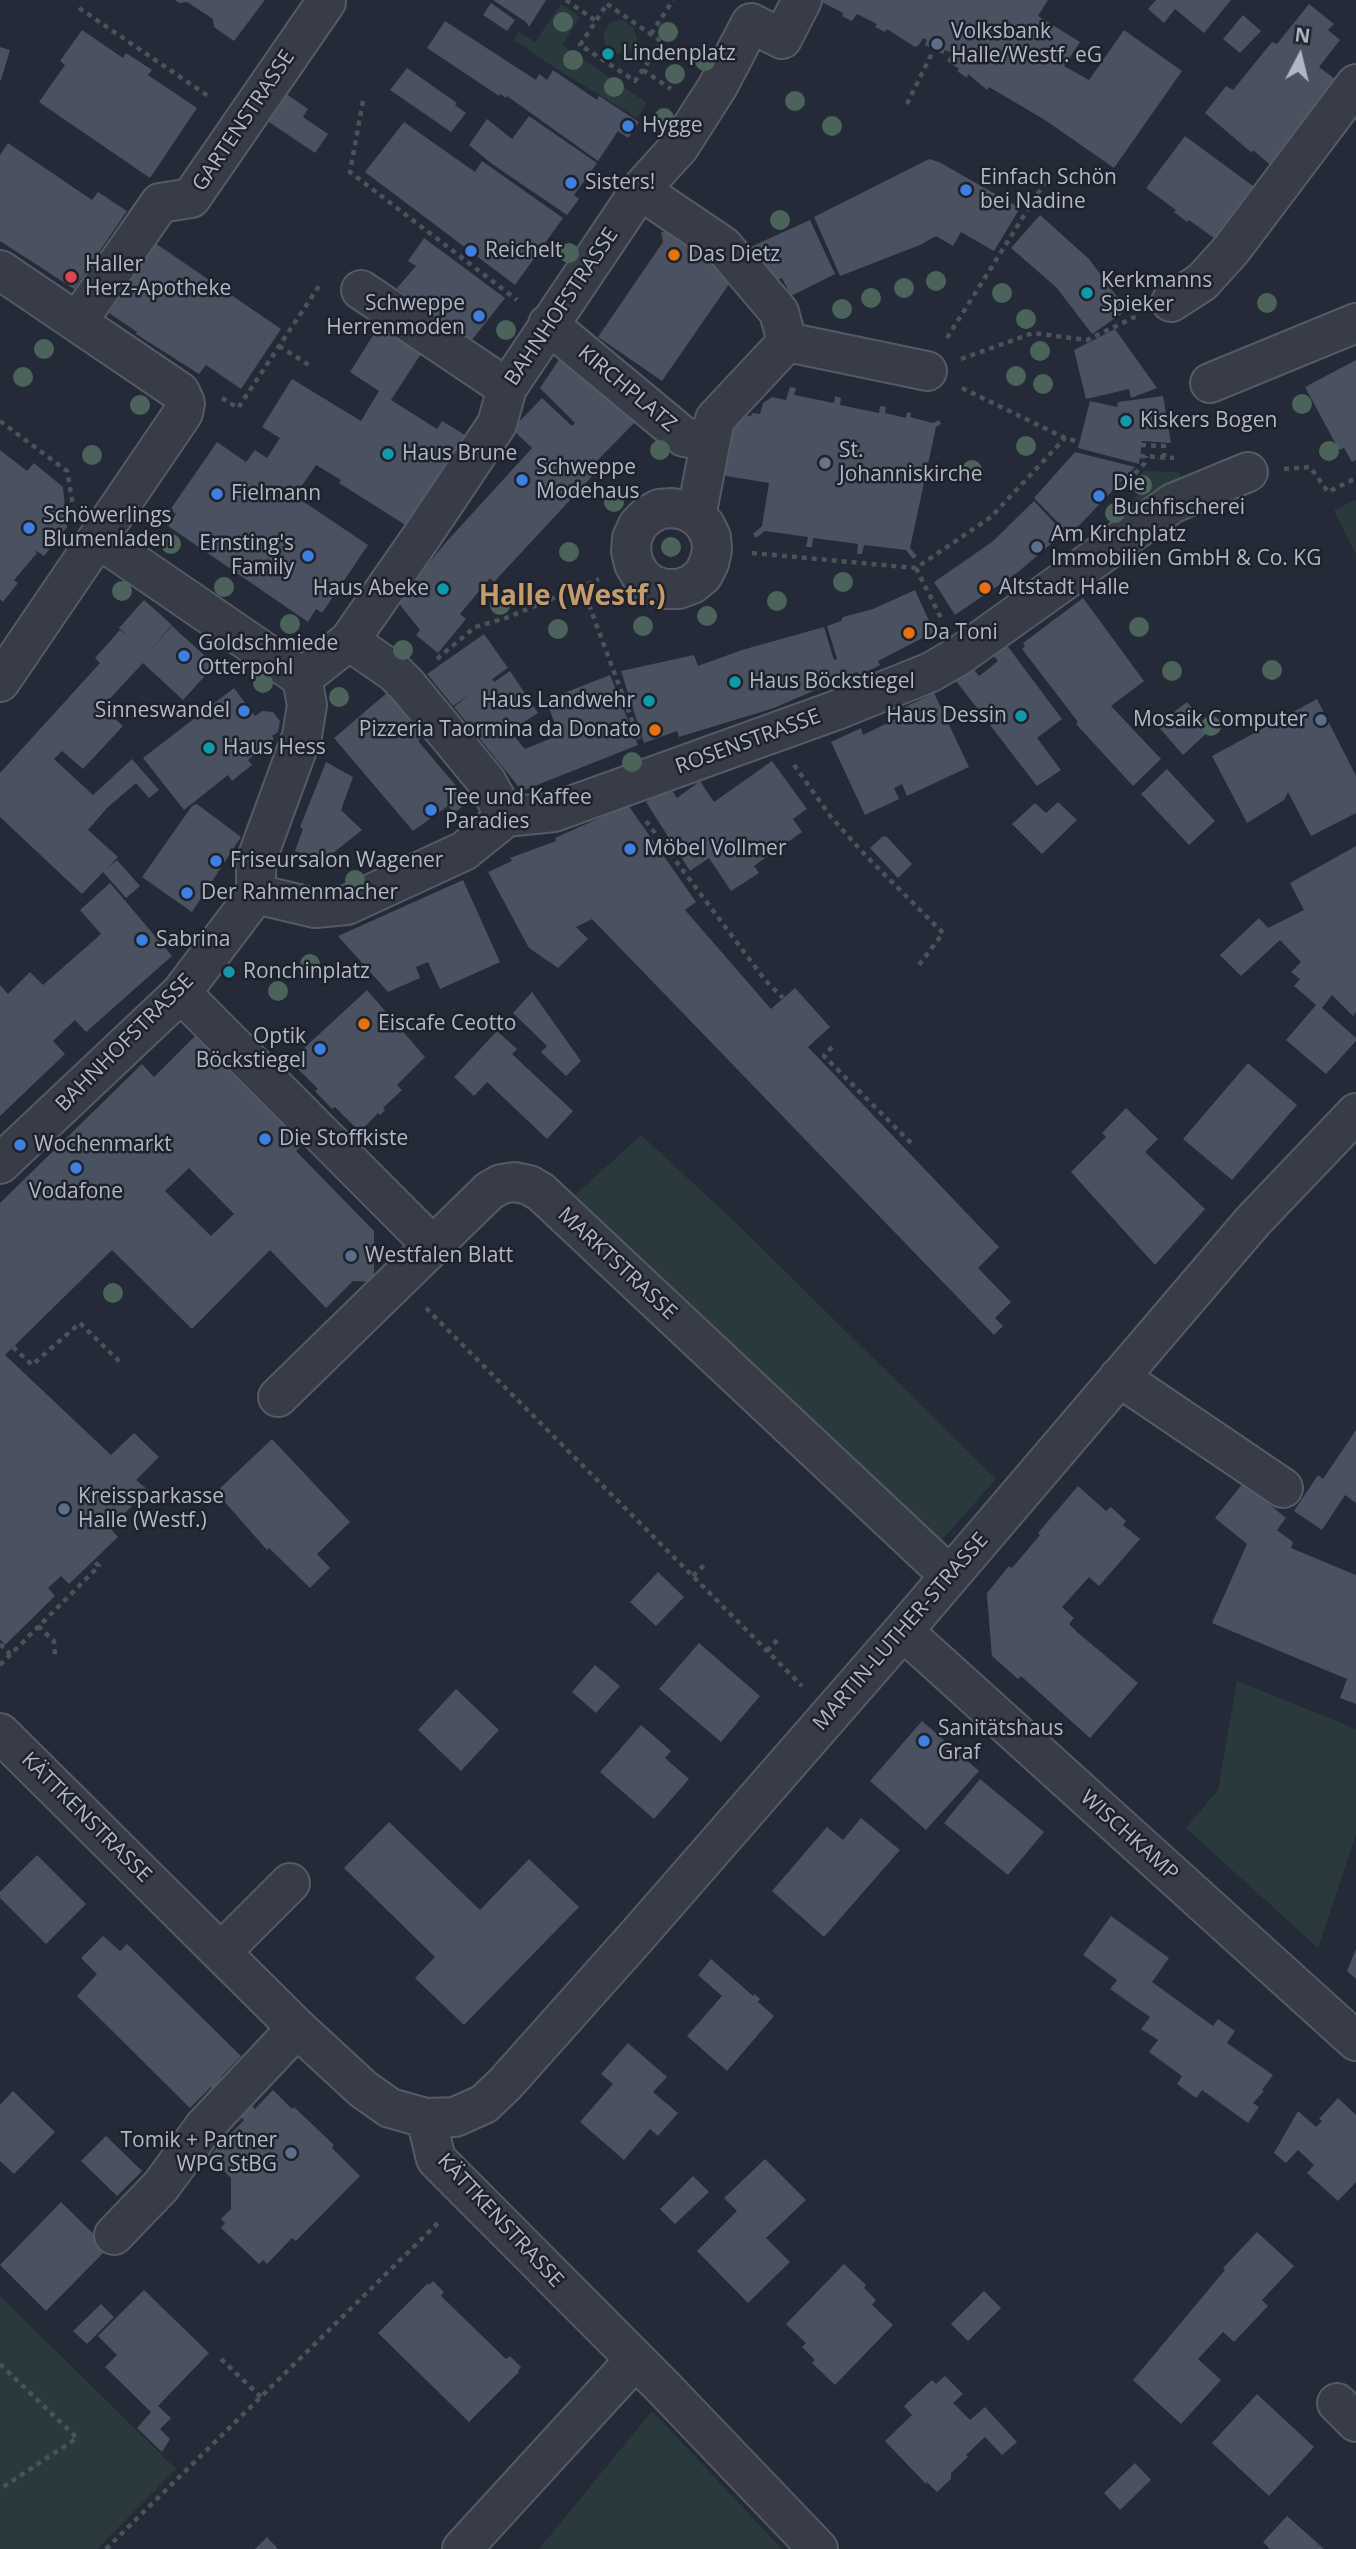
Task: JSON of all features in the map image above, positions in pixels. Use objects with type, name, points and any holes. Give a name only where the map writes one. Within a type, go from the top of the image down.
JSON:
[{"type":"street","name":"BAHNHOFSTRASSE","points":[[302,678],[349,640],[497,424],[507,388],[548,324],[640,190],[679,147],[718,86],[751,23],[782,39],[802,0]]},
{"type":"street","name":"GARTENSTRASSE","points":[[77,323],[160,203],[191,198],[326,2]]},
{"type":"street","points":[[1171,302],[1202,282],[1231,250],[1356,84]]},
{"type":"street","points":[[640,190],[723,246],[779,312],[788,342]]},
{"type":"street","points":[[0,270],[180,392],[185,403],[183,413],[0,682]]},
{"type":"street","points":[[361,290],[507,388]]},
{"type":"street","points":[[1210,383],[1356,323]]},
{"type":"street","name":"KIRCHPLATZ","points":[[548,324],[684,437],[710,441]]},
{"type":"street","points":[[788,342],[927,371]]},
{"type":"street","points":[[704,533],[685,510],[659,509],[638,525],[632,538],[634,564],[641,576],[652,585],[665,589],[679,589],[703,575],[709,563],[704,533],[710,441],[715,419],[788,342]]},
{"type":"street","name":"ROSENSTRASSE","points":[[506,817],[554,812],[931,672],[960,655],[1173,503],[1248,471]]},
{"type":"street","points":[[99,538],[302,678],[307,705],[302,736],[256,861],[256,894],[315,908],[348,905],[464,851],[506,817],[486,781],[407,685],[394,672],[349,640]]},
{"type":"street","name":"BAHNHOFSTRASSE","points":[[0,1164],[181,993],[256,894]]},
{"type":"street","points":[[181,993],[433,1246]]},
{"type":"street","name":"MARTIN-LUTHER-STRASSE","points":[[426,2118],[455,2117],[484,2104],[505,2084],[903,1631],[1253,1221],[1356,1113]]},
{"type":"street","name":"MARKTSTRASSE","points":[[278,1397],[489,1191],[501,1184],[515,1182],[529,1185],[541,1192],[950,1576]]},
{"type":"street","points":[[1119,1377],[1283,1488]]},
{"type":"street","name":"WISCHKAMP","points":[[903,1631],[1356,2041]]},
{"type":"street","name":"KÄTTKENSTRASSE","points":[[0,1733],[363,2090],[390,2108],[426,2118],[436,2159],[818,2549]]},
{"type":"street","points":[[221,1952],[290,1883]]},
{"type":"street","points":[[114,2235],[161,2186],[204,2127],[298,2028]]},
{"type":"street","points":[[462,2549],[635,2360]]},
{"type":"path","points":[[566,0],[596,21]]},
{"type":"path","points":[[651,33],[673,0]]},
{"type":"path","points":[[607,4],[662,41],[635,81],[580,45],[596,21],[607,4]]},
{"type":"path","points":[[79,8],[245,120]]},
{"type":"path","points":[[908,104],[934,49]]},
{"type":"path","points":[[363,101],[350,172],[548,324]]},
{"type":"path","points":[[927,371],[1047,179]]},
{"type":"path","points":[[185,403],[219,395],[238,408],[319,286]]},
{"type":"path","points":[[927,371],[1033,333],[1087,340],[1171,302]]},
{"type":"path","points":[[279,346],[313,367]]},
{"type":"path","points":[[927,371],[1065,438],[1080,442]]},
{"type":"path","points":[[0,421],[67,471],[75,522],[99,538]]},
{"type":"path","points":[[704,533],[916,568],[991,517],[1065,438]]},
{"type":"path","points":[[1141,444],[1164,446],[1164,458]]},
{"type":"path","points":[[1248,471],[1310,467],[1328,492],[1356,478]]},
{"type":"path","points":[[407,685],[475,627],[506,618],[634,564]]},
{"type":"path","points":[[916,568],[925,586]]},
{"type":"path","points":[[582,586],[641,781],[635,806],[765,980],[783,998]]},
{"type":"path","points":[[779,730],[789,759],[831,817],[943,933],[919,965]]},
{"type":"path","points":[[832,1047],[824,1056],[912,1144]]},
{"type":"path","points":[[398,1280],[830,1714]]},
{"type":"path","points":[[13,1347],[32,1365],[80,1323],[123,1365]]},
{"type":"path","points":[[0,1665],[99,1566],[85,1552]]},
{"type":"path","points":[[693,1576],[704,1565]]},
{"type":"path","points":[[38,1626],[54,1641],[55,1656]]},
{"type":"path","points":[[767,1651],[780,1637]]},
{"type":"path","points":[[0,1644],[10,1654]]},
{"type":"path","points":[[106,2549],[469,2192]]},
{"type":"path","points":[[221,2359],[261,2397]]},
{"type":"path","points":[[0,2364],[77,2438],[0,2489]]},
{"type":"shaded area","points":[[561,4],[580,17],[562,45],[647,103],[637,118],[514,40],[519,32],[535,42]]},
{"type":"shaded area","points":[[623,20],[634,28],[637,40],[629,51],[617,54],[606,46],[603,34],[611,22]]},
{"type":"shaded area","points":[[1144,471],[1179,472],[1186,486],[1118,523],[1107,512],[1118,502],[1125,508],[1140,492],[1133,485]]},
{"type":"shaded area","points":[[1356,500],[1356,555],[1334,510]]},
{"type":"shaded area","points":[[641,1135],[733,1220],[996,1479],[942,1540],[575,1195]]},
{"type":"shaded area","points":[[1237,1681],[1356,1729],[1356,1834],[1318,1948],[1186,1828],[1218,1790]]},
{"type":"shaded area","points":[[0,2296],[176,2469],[97,2549],[0,2549]]},
{"type":"shaded area","points":[[652,2411],[782,2549],[539,2549]]},
{"type":"building","points":[[175,0],[265,0],[234,41],[214,27],[213,19],[187,2],[179,3]]},
{"type":"building","points":[[493,0],[546,0],[529,27],[526,22]]},
{"type":"building","points":[[818,0],[1048,0],[1038,16],[1080,42],[1064,66],[1089,80],[1124,30],[1182,71],[1114,168],[1045,120],[989,87],[987,90],[968,74],[967,78],[957,71],[959,69],[947,61],[952,53],[945,50],[943,54],[925,45],[927,40],[923,38],[915,47],[887,29],[885,32],[875,27],[877,24],[857,14],[852,21]]},
{"type":"building","points":[[1156,0],[1231,0],[1204,33],[1175,9],[1164,23],[1148,9]]},
{"type":"building","points":[[491,3],[515,20],[507,31],[483,15]]},
{"type":"building","points":[[1309,4],[1334,24],[1328,30],[1340,40],[1319,67],[1343,85],[1276,170],[1205,113],[1226,86],[1233,90],[1272,42],[1277,44]]},
{"type":"building","points":[[1243,15],[1261,31],[1240,53],[1223,39]]},
{"type":"building","points":[[445,21],[536,80],[539,74],[547,80],[553,70],[597,100],[599,96],[639,122],[628,138],[618,131],[598,161],[507,96],[499,96],[427,48]]},
{"type":"building","points":[[82,30],[123,58],[126,53],[152,70],[148,75],[197,108],[150,178],[39,102],[65,65],[60,61]]},
{"type":"building","points":[[0,47],[10,50],[1,80],[0,80]]},
{"type":"building","points":[[407,68],[457,103],[455,105],[466,113],[451,132],[390,90]]},
{"type":"building","points":[[285,93],[308,109],[303,117],[328,134],[315,153],[266,120]]},
{"type":"building","points":[[529,116],[597,163],[574,195],[579,199],[567,215],[469,145],[487,119],[512,139]]},
{"type":"building","points":[[404,122],[475,172],[482,161],[563,218],[515,285],[365,172]]},
{"type":"building","points":[[1185,136],[1257,189],[1218,241],[1189,220],[1187,222],[1174,212],[1176,210],[1146,188]]},
{"type":"building","points":[[8,143],[92,200],[98,192],[127,211],[74,289],[0,241],[0,155]]},
{"type":"building","points":[[929,159],[1020,208],[994,251],[961,232],[953,246],[936,236],[920,245],[840,276],[814,217]]},
{"type":"building","points":[[1040,215],[1089,259],[1127,310],[1092,334],[1056,287],[1011,248]]},
{"type":"building","points":[[810,220],[835,274],[791,296],[782,278],[775,281],[746,249]]},
{"type":"building","points":[[678,229],[680,240],[734,277],[662,381],[598,337],[663,242],[661,232]]},
{"type":"building","points":[[424,238],[505,298],[468,345],[397,288],[416,266],[408,261]]},
{"type":"building","points":[[155,243],[281,329],[241,389],[206,365],[199,374],[136,334],[137,332],[109,313]]},
{"type":"building","points":[[384,318],[428,343],[391,400],[437,429],[442,421],[465,435],[407,526],[339,483],[341,480],[316,465],[295,496],[368,545],[322,613],[316,609],[308,622],[168,526],[176,514],[170,510],[217,442],[246,462],[255,450],[267,458],[280,438],[262,427],[292,379],[361,421],[379,391],[350,372]]},
{"type":"building","points":[[1115,329],[1157,388],[1131,398],[1129,389],[1086,399],[1074,350]]},
{"type":"building","points":[[566,349],[637,420],[592,466],[597,471],[494,582],[490,578],[460,614],[466,619],[438,653],[416,635],[420,630],[397,601],[448,540],[532,448],[512,429],[542,398],[572,426],[575,423],[540,388]]},
{"type":"building","points":[[1356,360],[1356,460],[1352,462],[1344,448],[1339,450],[1305,387]]},
{"type":"building","name":"St. Johanniskirche","points":[[790,387],[796,388],[794,395],[834,403],[835,396],[841,398],[840,405],[879,413],[880,406],[886,407],[885,413],[906,418],[907,412],[911,413],[910,417],[933,423],[939,420],[941,424],[936,427],[910,548],[917,556],[913,559],[906,550],[864,545],[862,554],[857,554],[858,544],[813,538],[812,547],[806,547],[808,537],[765,531],[756,538],[753,534],[762,526],[769,483],[720,475],[730,413],[751,416],[752,413],[760,414],[763,403],[772,397],[786,400]]},
{"type":"building","name":"Kiskers Bogen","points":[[1163,396],[1171,443],[1142,441],[1139,464],[1078,448],[1090,401],[1117,407],[1118,402]]},
{"type":"building","points":[[0,450],[27,471],[34,463],[63,487],[67,527],[44,556],[35,550],[37,553],[14,580],[18,583],[3,602],[0,599]]},
{"type":"building","points":[[1075,452],[1135,467],[1070,535],[1034,498]]},
{"type":"building","points":[[1034,501],[1064,533],[1018,572],[955,615],[934,582],[992,542]]},
{"type":"building","points":[[915,590],[934,632],[878,661],[880,665],[859,676],[857,672],[774,708],[679,737],[677,731],[644,743],[621,671],[694,655],[698,666],[742,650],[824,627],[834,660],[837,659],[827,626],[841,621],[843,617],[873,609]]},
{"type":"building","points":[[1083,598],[1144,681],[1111,706],[1161,759],[1133,786],[1076,724],[1078,722],[1022,649],[1025,646],[1023,643]]},
{"type":"building","points":[[144,600],[172,625],[146,655],[172,626],[215,665],[183,700],[143,663],[102,707],[123,726],[83,769],[62,751],[54,759],[93,795],[132,759],[159,790],[149,798],[136,783],[107,808],[88,830],[118,857],[106,869],[117,860],[140,886],[126,898],[103,872],[82,894],[0,817],[0,773],[100,663],[95,658],[120,630],[129,637],[119,628]]},
{"type":"building","points":[[484,634],[508,668],[492,679],[494,682],[510,671],[538,713],[510,731],[525,749],[559,735],[546,700],[610,675],[638,745],[522,791],[454,707],[469,695],[453,706],[427,674]]},
{"type":"building","name":"Haus Dessin","points":[[1006,644],[1062,719],[1037,738],[1061,770],[1037,786],[956,681],[973,668],[979,676],[998,661],[992,654]]},
{"type":"building","name":"Haus Hess","points":[[234,688],[255,716],[262,711],[273,712],[280,721],[278,732],[272,736],[274,739],[248,760],[252,765],[232,781],[228,775],[184,810],[143,758]]},
{"type":"building","points":[[388,692],[425,735],[418,741],[469,801],[454,813],[448,806],[413,831],[334,738]]},
{"type":"building","points":[[934,693],[969,767],[907,796],[902,784],[894,788],[899,799],[865,815],[831,742],[861,728],[863,735],[908,713],[905,707]]},
{"type":"building","points":[[1317,699],[1356,776],[1356,813],[1311,836],[1288,792],[1284,800],[1247,823],[1212,756]]},
{"type":"building","points":[[1187,702],[1210,730],[1183,755],[1157,725]]},
{"type":"building","points":[[772,761],[807,809],[793,819],[802,832],[754,866],[759,873],[731,891],[709,858],[690,871],[646,802],[669,786],[677,798],[700,781],[714,802]]},
{"type":"building","points":[[326,762],[353,777],[341,810],[362,830],[323,861],[295,851],[303,829],[300,827]]},
{"type":"building","points":[[1167,769],[1215,821],[1189,845],[1141,794]]},
{"type":"building","points":[[1058,802],[1077,820],[1042,854],[1012,824],[1035,803],[1046,813]]},
{"type":"building","points":[[197,804],[241,837],[192,912],[142,877],[192,806]]},
{"type":"building","points":[[628,805],[696,902],[685,910],[771,1009],[795,988],[830,1027],[808,1047],[999,1247],[978,1268],[1011,1302],[995,1318],[1003,1326],[994,1335],[592,919],[576,927],[588,939],[558,968],[529,948],[488,872],[512,861],[510,858],[556,841],[555,838]]},
{"type":"building","points":[[883,836],[912,864],[898,878],[870,848]]},
{"type":"building","points":[[1356,846],[1356,1012],[1353,1016],[1332,995],[1322,1008],[1356,1038],[1356,1041],[1326,1074],[1286,1040],[1316,1005],[1294,986],[1300,979],[1291,972],[1301,962],[1280,940],[1241,976],[1220,955],[1259,918],[1268,928],[1304,910],[1290,883]]},
{"type":"building","points":[[463,880],[500,962],[440,989],[428,962],[416,967],[420,978],[388,992],[338,936]]},
{"type":"building","points":[[110,883],[172,956],[86,1032],[75,1020],[53,1041],[65,1054],[0,1116],[0,985],[8,994],[30,972],[43,985],[101,934],[80,910]]},
{"type":"building","points":[[367,990],[425,1057],[397,1085],[402,1090],[383,1108],[385,1110],[380,1115],[378,1113],[360,1132],[335,1107],[332,1109],[315,1091],[318,1089],[290,1061]]},
{"type":"building","points":[[532,992],[581,1061],[566,1076],[541,1052],[547,1046],[513,1013]]},
{"type":"building","points":[[497,1031],[517,1049],[512,1054],[573,1111],[547,1139],[487,1082],[474,1096],[454,1077]]},
{"type":"building","points":[[199,1032],[306,1141],[296,1151],[374,1231],[374,1282],[353,1281],[326,1308],[270,1250],[192,1329],[112,1250],[5,1355],[111,1455],[134,1433],[159,1457],[136,1480],[148,1490],[110,1528],[118,1537],[69,1584],[61,1576],[48,1588],[55,1596],[5,1645],[0,1639],[0,1203],[142,1064],[154,1077]],"holes":[[[189,1168],[234,1214],[211,1236],[165,1191]]]},
{"type":"building","points":[[1248,1063],[1297,1105],[1232,1180],[1183,1139]]},
{"type":"building","points":[[1126,1108],[1158,1139],[1145,1152],[1205,1209],[1155,1265],[1071,1172],[1106,1137],[1102,1133]]},
{"type":"building","points":[[1356,1430],[1356,1503],[1345,1495],[1322,1530],[1294,1511],[1318,1475],[1323,1479]]},
{"type":"building","points":[[272,1439],[350,1522],[317,1554],[330,1568],[310,1588],[269,1548],[267,1550],[216,1492]]},
{"type":"building","points":[[1243,1483],[1286,1518],[1277,1530],[1293,1542],[1291,1548],[1356,1575],[1356,1704],[1340,1698],[1347,1679],[1212,1623],[1247,1544],[1215,1518]]},
{"type":"building","points":[[1078,1486],[1106,1511],[1111,1507],[1126,1521],[1123,1525],[1140,1539],[1099,1586],[1089,1577],[1062,1607],[1074,1618],[1069,1624],[1077,1632],[1138,1683],[1090,1738],[1021,1676],[1018,1679],[992,1656],[987,1596],[1009,1566],[1012,1568]]},
{"type":"building","points":[[658,1572],[684,1597],[656,1626],[630,1602]]},
{"type":"building","points":[[699,1643],[760,1696],[721,1742],[659,1689]]},
{"type":"building","points":[[595,1665],[620,1686],[596,1713],[572,1692]]},
{"type":"building","points":[[456,1689],[499,1730],[461,1771],[418,1730]]},
{"type":"building","points":[[922,1721],[979,1771],[926,1830],[870,1781]]},
{"type":"building","points":[[641,1725],[671,1751],[665,1758],[689,1779],[654,1819],[600,1772]]},
{"type":"building","points":[[980,1779],[1044,1832],[1008,1875],[944,1823]]},
{"type":"building","points":[[861,1818],[900,1850],[824,1937],[772,1891],[827,1827],[843,1840]]},
{"type":"building","points":[[389,1822],[480,1910],[529,1859],[579,1907],[464,2025],[415,1978],[435,1957],[344,1868]]},
{"type":"building","points":[[37,1855],[86,1904],[46,1944],[0,1898],[0,1892]]},
{"type":"building","points":[[1111,1916],[1169,1958],[1152,1982],[1213,2026],[1218,2019],[1235,2031],[1227,2043],[1273,2075],[1253,2103],[1259,2107],[1248,2123],[1202,2090],[1196,2098],[1177,2084],[1182,2076],[1149,2052],[1158,2040],[1141,2029],[1150,2017],[1110,1989],[1117,1980],[1083,1955]]},
{"type":"building","points":[[103,1936],[120,1951],[127,1944],[241,2056],[221,2077],[255,2109],[273,2090],[334,2145],[332,2148],[360,2176],[296,2241],[292,2238],[267,2264],[263,2260],[259,2264],[221,2228],[225,2223],[221,2219],[231,2209],[231,2178],[209,2156],[244,2120],[211,2087],[190,2108],[77,1996],[97,1974],[81,1958]]},
{"type":"building","points":[[1356,1949],[1356,1979],[1347,1971]]},
{"type":"building","points":[[711,1959],[753,1996],[755,1994],[760,1999],[758,2002],[774,2016],[727,2071],[687,2036],[722,1996],[698,1975]]},
{"type":"building","points":[[628,2043],[667,2077],[653,2092],[678,2113],[658,2136],[650,2129],[624,2160],[580,2122],[613,2084],[601,2074]]},
{"type":"building","points":[[13,2091],[55,2132],[14,2174],[0,2161],[0,2105]]},
{"type":"building","points":[[1338,2098],[1356,2115],[1356,2182],[1338,2201],[1307,2173],[1314,2165],[1298,2150],[1286,2163],[1274,2153],[1298,2111],[1316,2127],[1322,2121],[1319,2119]]},
{"type":"building","points":[[106,2136],[142,2171],[117,2196],[81,2161]]},
{"type":"building","points":[[765,2159],[806,2200],[766,2238],[790,2262],[748,2303],[697,2251],[737,2211],[724,2198]]},
{"type":"building","points":[[693,2176],[709,2192],[675,2224],[660,2209]]},
{"type":"building","points":[[61,2202],[108,2248],[46,2311],[0,2265]]},
{"type":"building","points":[[1257,2232],[1294,2266],[1262,2300],[1268,2306],[1234,2342],[1223,2332],[1198,2359],[1221,2380],[1181,2424],[1133,2380],[1225,2270],[1223,2268]]},
{"type":"building","points":[[844,2264],[866,2285],[864,2288],[876,2300],[872,2305],[893,2325],[835,2385],[812,2363],[815,2360],[802,2347],[806,2343],[786,2324]]},
{"type":"building","points":[[433,2281],[444,2292],[441,2296],[506,2359],[510,2356],[521,2367],[469,2422],[378,2333]]},
{"type":"building","points":[[144,2290],[209,2353],[158,2406],[171,2418],[160,2429],[170,2439],[162,2452],[137,2428],[151,2412],[105,2367],[117,2355],[98,2336]]},
{"type":"building","points":[[984,2291],[1001,2308],[968,2341],[951,2324]]},
{"type":"building","points":[[101,2304],[114,2317],[87,2344],[73,2331]]},
{"type":"building","points":[[945,2376],[963,2394],[953,2403],[970,2420],[985,2407],[1017,2442],[1002,2455],[985,2437],[966,2455],[968,2457],[951,2473],[951,2479],[937,2492],[885,2441],[912,2415],[904,2406],[932,2380],[936,2384]]},
{"type":"building","points":[[1257,2394],[1314,2447],[1269,2496],[1212,2443]]},
{"type":"building","points":[[1135,2463],[1151,2480],[1120,2510],[1104,2493]]},
{"type":"building","points":[[1287,2516],[1324,2549],[1270,2549],[1263,2542]]},
{"type":"building","points":[[267,2537],[278,2549],[255,2549]]},
{"type":"place","name":"Volksbank Halle/Westf. eG","points":[[937,44]]},
{"type":"place","name":"Lindenplatz","points":[[608,54]]},
{"type":"place","name":"Hygge","points":[[628,126]]},
{"type":"place","name":"Sisters!","points":[[571,183]]},
{"type":"place","name":"Einfach Schön bei Nadine","points":[[966,190]]},
{"type":"place","name":"Reichelt","points":[[471,251]]},
{"type":"place","name":"Das Dietz","points":[[674,255]]},
{"type":"place","name":"Haller Herz-Apotheke","points":[[71,277]]},
{"type":"place","name":"Kerkmanns Spieker","points":[[1087,293]]},
{"type":"place","name":"Schweppe Herrenmoden","points":[[479,316]]},
{"type":"place","name":"Kiskers Bogen","points":[[1126,421]]},
{"type":"place","name":"Haus Brune","points":[[388,454]]},
{"type":"place","name":"St. Johanniskirche","points":[[825,463]]},
{"type":"place","name":"Schweppe Modehaus","points":[[522,480]]},
{"type":"place","name":"Fielmann","points":[[217,494]]},
{"type":"place","name":"Die Buchfischerei","points":[[1099,496]]},
{"type":"place","name":"Schöwerlings Blumenladen","points":[[29,528]]},
{"type":"place","name":"Am Kirchplatz Immobilien GmbH & Co. KG","points":[[1037,547]]},
{"type":"place","name":"Ernsting's Family","points":[[308,556]]},
{"type":"place","name":"Altstadt Halle","points":[[985,588]]},
{"type":"place","name":"Haus Abeke","points":[[443,589]]},
{"type":"place","name":"Da Toni","points":[[909,633]]},
{"type":"place","name":"Goldschmiede Otterpohl","points":[[184,656]]},
{"type":"place","name":"Haus Böckstiegel","points":[[735,682]]},
{"type":"place","name":"Haus Landwehr","points":[[649,701]]},
{"type":"place","name":"Sinneswandel","points":[[244,711]]},
{"type":"place","name":"Haus Dessin","points":[[1021,716]]},
{"type":"place","name":"Mosaik Computer","points":[[1321,720]]},
{"type":"place","name":"Pizzeria Taormina da Donato","points":[[655,730]]},
{"type":"place","name":"Haus Hess","points":[[209,748]]},
{"type":"place","name":"Tee und Kaffee Paradies","points":[[431,810]]},
{"type":"place","name":"Möbel Vollmer","points":[[630,849]]},
{"type":"place","name":"Friseursalon Wagener","points":[[216,861]]},
{"type":"place","name":"Der Rahmenmacher","points":[[187,893]]},
{"type":"place","name":"Sabrina","points":[[142,940]]},
{"type":"place","name":"Ronchinplatz","points":[[229,972]]},
{"type":"place","name":"Eiscafe Ceotto","points":[[364,1024]]},
{"type":"place","name":"Optik Böckstiegel","points":[[320,1049]]},
{"type":"place","name":"Die Stoffkiste","points":[[265,1139]]},
{"type":"place","name":"Wochenmarkt","points":[[20,1145]]},
{"type":"place","name":"Vodafone","points":[[76,1168]]},
{"type":"place","name":"Westfalen Blatt","points":[[351,1256]]},
{"type":"place","name":"Kreissparkasse Halle (Westf.)","points":[[64,1509]]},
{"type":"place","name":"Sanitätshaus Graf","points":[[924,1741]]},
{"type":"place","name":"Tomik + Partner WPG StBG","points":[[291,2153]]},
{"type":"district","name":"Halle (Westf.)","points":[[572,597]]}]
